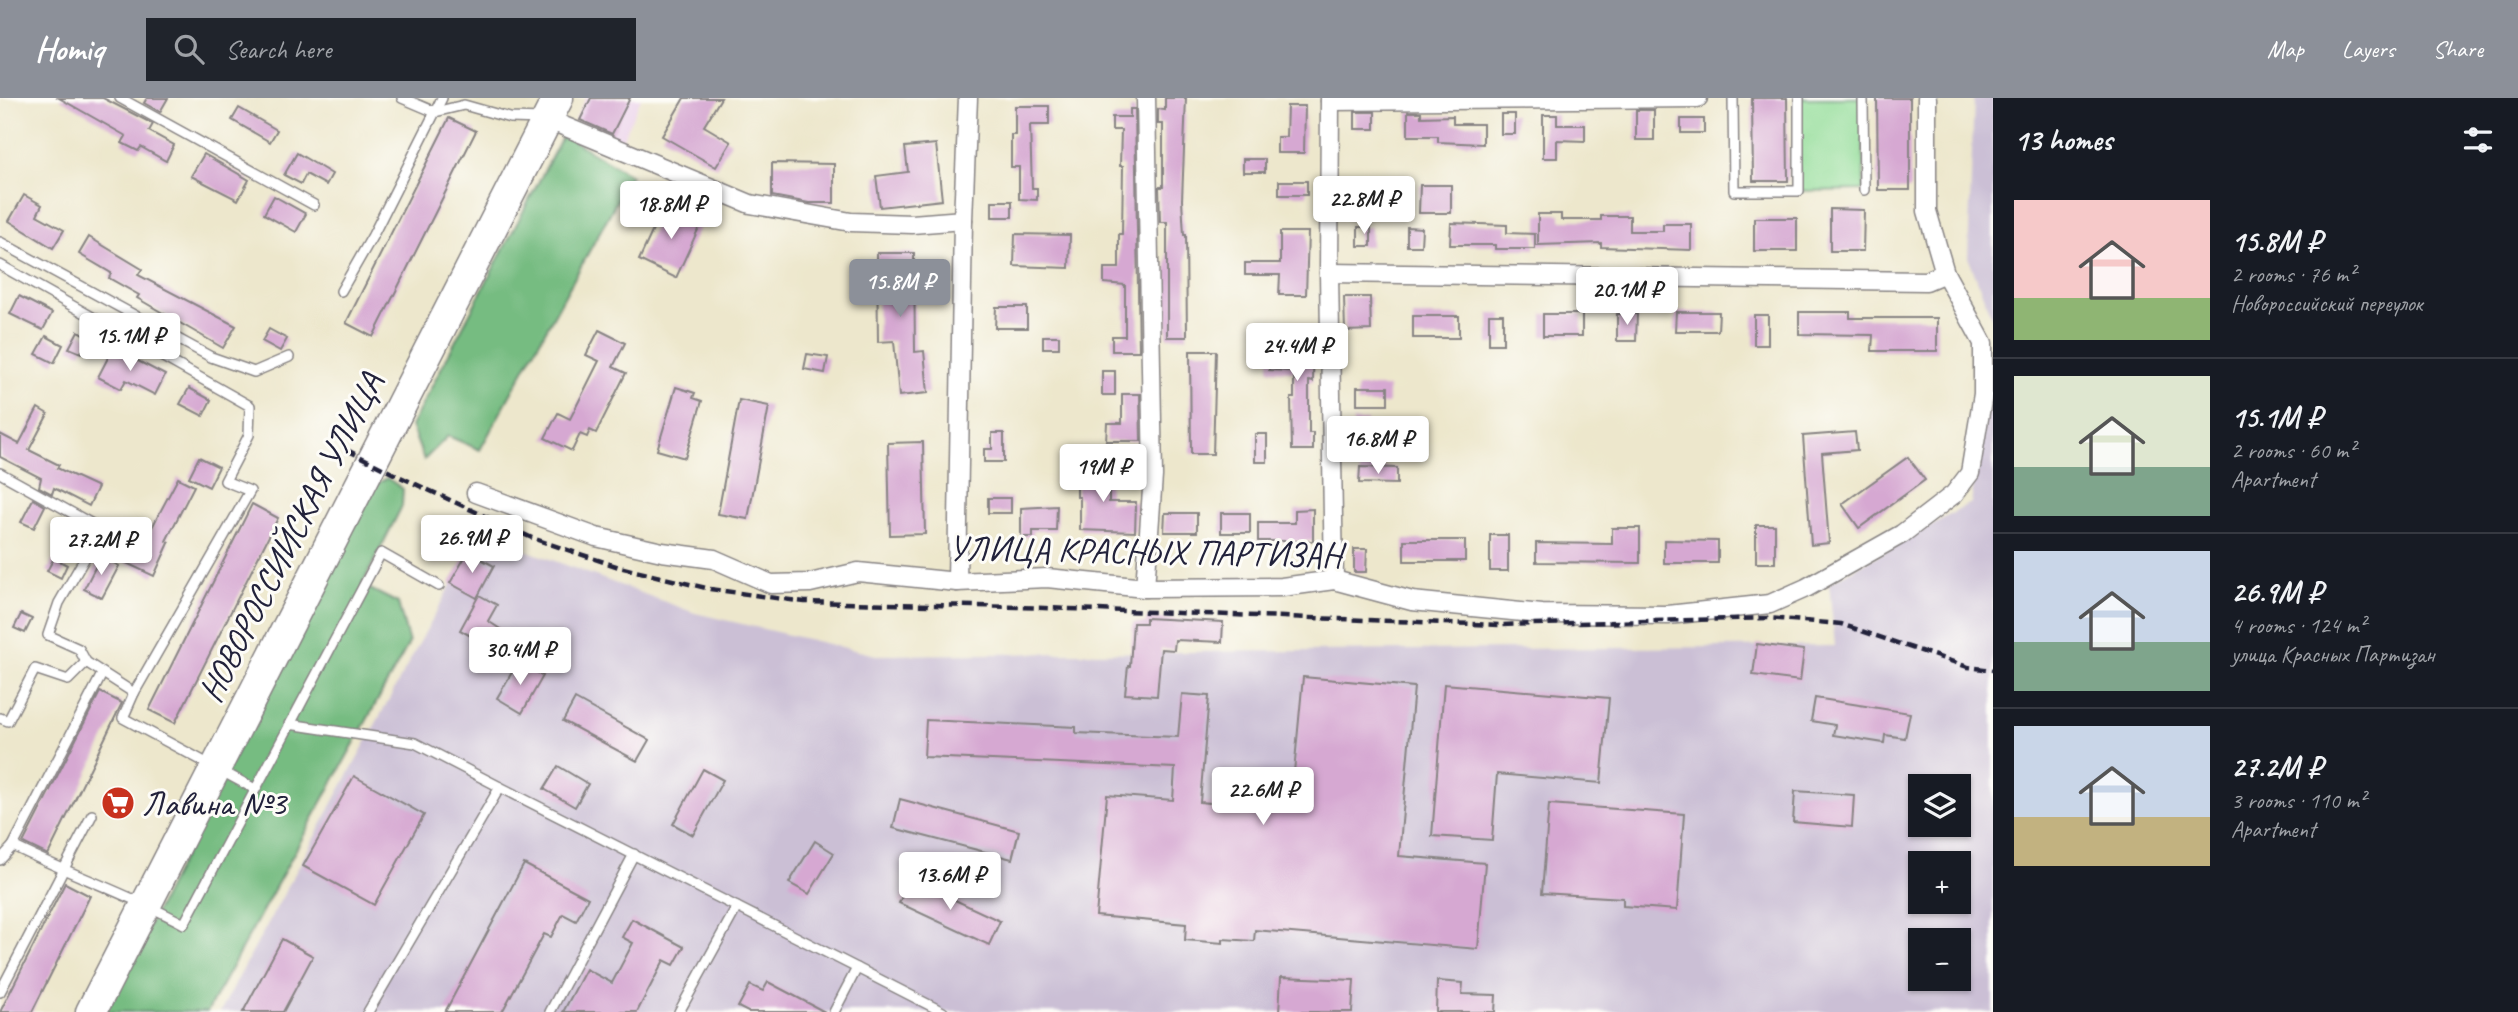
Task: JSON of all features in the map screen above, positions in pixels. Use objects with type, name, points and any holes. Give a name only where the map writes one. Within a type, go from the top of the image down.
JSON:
[{"type":"main road","name":"НОВОРОССИЙСКАЯ УЛИЦА","points":[[91,1012],[552,109]]},
{"type":"street","points":[[957,582],[963,220],[968,98]]},
{"type":"street","points":[[1146,98],[1153,476],[1146,588]]},
{"type":"street","points":[[1334,580],[1329,273],[1330,100],[1698,98]]},
{"type":"street","name":"УЛИЦА КРАСНЫХ ПАРТИЗАН","points":[[476,493],[596,537],[662,552],[714,559],[771,584],[810,583],[858,572],[957,582],[1047,578],[1146,588],[1282,587],[1334,580],[1412,601],[1542,614],[1668,615],[1770,604],[1806,589],[1902,534],[1954,494],[1970,474],[1983,394],[1983,343],[1945,273],[1927,211],[1927,98]]},
{"type":"street","points":[[552,109],[750,204],[851,222],[912,224],[963,220]]},
{"type":"street","points":[[1329,273],[1926,281],[1945,273]]},
{"type":"lane","points":[[120,98],[314,205]]},
{"type":"lane","points":[[402,98],[435,112],[464,105],[510,118],[552,109]]},
{"type":"lane","points":[[341,291],[373,235],[442,98]]},
{"type":"lane","points":[[1733,98],[1734,191],[1800,191],[1799,98]]},
{"type":"lane","points":[[1863,98],[1864,190]]},
{"type":"lane","points":[[0,243],[211,357],[254,372],[289,357]]},
{"type":"lane","points":[[0,265],[250,406],[249,435],[225,481],[250,491],[134,694],[123,718],[255,789]]},
{"type":"lane","points":[[0,473],[92,524],[98,535],[59,603],[48,635],[79,649],[86,662],[134,694]]},
{"type":"lane","points":[[13,846],[64,871],[147,904],[184,924],[381,553],[439,586]]},
{"type":"lane","points":[[0,718],[8,721],[34,669],[68,680],[86,662]]},
{"type":"lane","points":[[0,860],[13,846],[102,674]]},
{"type":"lane","points":[[289,724],[415,743],[943,1012]]},
{"type":"lane","points":[[368,1012],[500,787]]},
{"type":"lane","points":[[0,992],[92,814]]},
{"type":"lane","points":[[550,1012],[634,855]]},
{"type":"lane","points":[[680,1012],[737,907]]},
{"type":"lane","points":[[834,1012],[857,968]]},
{"type":"shaded area","points":[[586,98],[641,98],[621,142],[575,120]]},
{"type":"shaded area","points":[[1974,98],[1993,98],[1993,321],[1968,257]]},
{"type":"shaded area","points":[[1993,354],[1993,1012],[220,1012],[461,566],[482,534],[695,613],[876,655],[1835,646],[1829,583],[1971,503]]},
{"type":"green space","points":[[1799,98],[1863,98],[1864,190],[1799,191]]},
{"type":"green space","points":[[563,135],[631,175],[480,450],[448,436],[424,460],[411,426]]},
{"type":"green space","points":[[387,478],[403,489],[402,506],[362,585],[398,603],[409,643],[207,1012],[105,1012],[370,488]]},
{"type":"building","points":[[59,98],[103,98],[153,124],[149,131],[174,145],[166,161],[141,147],[138,151],[122,143],[126,136]]},
{"type":"building","points":[[147,98],[168,98],[160,112],[144,103]]},
{"type":"building","points":[[591,98],[630,98],[612,134],[580,120]]},
{"type":"building","points":[[684,98],[721,98],[704,126],[731,142],[716,167],[662,136]]},
{"type":"building","points":[[1165,98],[1186,98],[1182,200],[1186,235],[1187,337],[1167,337],[1167,222],[1160,222],[1159,187],[1163,187],[1163,124],[1158,124],[1158,109],[1165,110]]},
{"type":"building","points":[[1752,98],[1787,98],[1788,181],[1753,181]]},
{"type":"building","points":[[1877,98],[1910,98],[1910,190],[1878,190]]},
{"type":"building","points":[[1015,106],[1049,106],[1049,125],[1030,125],[1032,188],[1037,188],[1037,200],[1019,199],[1019,167],[1011,167]]},
{"type":"building","points":[[1287,106],[1305,106],[1304,153],[1277,153],[1277,137],[1286,137]]},
{"type":"building","points":[[239,108],[277,130],[270,142],[232,120]]},
{"type":"building","points":[[1130,109],[1135,109],[1139,351],[1112,351],[1112,336],[1125,336],[1125,285],[1104,283],[1104,268],[1119,268],[1119,234],[1122,234],[1121,130],[1112,130],[1112,117],[1130,117]]},
{"type":"building","points":[[1636,110],[1654,110],[1654,140],[1636,140]]},
{"type":"building","points":[[1355,112],[1375,112],[1375,129],[1355,129]]},
{"type":"building","points":[[1408,112],[1421,112],[1421,117],[1453,116],[1453,124],[1483,124],[1483,144],[1438,142],[1438,136],[1408,136]]},
{"type":"building","points":[[1501,114],[1515,114],[1515,134],[1501,134]]},
{"type":"building","points":[[1543,115],[1557,115],[1557,125],[1585,125],[1585,141],[1557,140],[1557,158],[1543,158]]},
{"type":"building","points":[[449,118],[476,131],[373,337],[346,323]]},
{"type":"building","points":[[1681,119],[1704,119],[1704,133],[1681,133]]},
{"type":"building","points":[[936,144],[942,200],[880,207],[876,176],[908,172],[905,147]]},
{"type":"building","points":[[297,153],[332,174],[326,185],[306,174],[301,184],[284,175]]},
{"type":"building","points":[[204,154],[249,180],[238,200],[191,176]]},
{"type":"building","points":[[1243,159],[1265,159],[1265,172],[1243,172]]},
{"type":"building","points":[[772,163],[834,164],[834,203],[809,203],[772,196]]},
{"type":"building","points":[[1279,181],[1307,181],[1307,195],[1279,195]]},
{"type":"building","points":[[1420,185],[1451,185],[1451,213],[1419,213]]},
{"type":"building","points":[[24,195],[42,205],[37,215],[64,230],[53,248],[9,221]]},
{"type":"building","points":[[274,196],[306,214],[296,232],[264,214]]},
{"type":"building","points":[[992,201],[1012,201],[1012,217],[992,217]]},
{"type":"building","points":[[665,204],[702,221],[676,278],[639,260]]},
{"type":"building","points":[[1830,209],[1864,210],[1863,251],[1830,251]]},
{"type":"building","points":[[1538,214],[1561,214],[1561,220],[1601,220],[1601,216],[1630,216],[1630,231],[1663,231],[1663,224],[1691,224],[1691,250],[1601,247],[1601,243],[1538,245]]},
{"type":"building","points":[[1754,218],[1797,218],[1797,251],[1754,251]]},
{"type":"building","points":[[1451,223],[1507,225],[1507,233],[1535,234],[1535,249],[1495,249],[1495,245],[1450,245]]},
{"type":"building","points":[[1358,227],[1371,227],[1371,246],[1358,246]]},
{"type":"building","points":[[1407,227],[1422,228],[1421,246],[1407,246]]},
{"type":"building","points":[[1280,232],[1308,232],[1306,295],[1279,295],[1280,275],[1245,275],[1245,263],[1280,263]]},
{"type":"building","points":[[1015,234],[1070,235],[1069,268],[1014,266]]},
{"type":"building","points":[[89,237],[142,269],[138,275],[236,326],[223,348],[137,298],[139,295],[109,278],[111,273],[79,254]]},
{"type":"building","points":[[877,253],[914,253],[915,352],[924,351],[928,393],[899,396],[894,341],[878,342]]},
{"type":"building","points":[[19,296],[52,313],[43,330],[10,314]]},
{"type":"building","points":[[1344,297],[1370,297],[1371,330],[1345,331]]},
{"type":"building","points":[[996,307],[1027,307],[1027,328],[995,328]]},
{"type":"building","points":[[1676,312],[1719,312],[1718,331],[1675,331]]},
{"type":"building","points":[[1799,312],[1850,312],[1850,318],[1937,318],[1937,351],[1872,351],[1873,335],[1799,334]]},
{"type":"building","points":[[1489,314],[1503,314],[1503,344],[1489,344]]},
{"type":"building","points":[[1543,314],[1582,314],[1582,336],[1543,336]]},
{"type":"building","points":[[1617,314],[1637,314],[1636,341],[1617,341]]},
{"type":"building","points":[[1754,315],[1768,315],[1768,345],[1754,345]]},
{"type":"building","points":[[1413,316],[1459,316],[1459,338],[1413,338]]},
{"type":"building","points":[[269,329],[287,339],[280,351],[262,341]]},
{"type":"building","points":[[599,330],[625,343],[613,367],[626,373],[596,433],[590,430],[587,437],[580,434],[572,451],[545,438],[558,413],[570,419],[599,361],[586,355]]},
{"type":"building","points":[[78,331],[89,337],[81,353],[69,348]]},
{"type":"building","points":[[1298,335],[1314,335],[1313,382],[1309,381],[1309,433],[1313,433],[1313,450],[1292,450],[1291,398],[1294,398],[1294,371],[1269,370],[1269,340],[1298,340]]},
{"type":"building","points":[[46,336],[63,345],[54,363],[36,354]]},
{"type":"building","points":[[1043,336],[1059,336],[1059,348],[1043,348]]},
{"type":"building","points":[[113,348],[165,375],[155,395],[126,380],[121,389],[98,377]]},
{"type":"building","points":[[1190,351],[1216,351],[1213,454],[1191,454]]},
{"type":"building","points":[[807,354],[828,357],[825,373],[804,369]]},
{"type":"building","points":[[1102,371],[1115,371],[1115,395],[1102,395]]},
{"type":"building","points":[[676,387],[695,393],[693,398],[702,401],[685,458],[657,450]]},
{"type":"building","points":[[1357,387],[1388,387],[1388,404],[1357,404]]},
{"type":"building","points":[[189,388],[211,400],[203,416],[180,404]]},
{"type":"building","points":[[1122,394],[1140,394],[1141,441],[1106,441],[1107,423],[1122,423]]},
{"type":"building","points":[[739,400],[769,406],[748,519],[718,514]]},
{"type":"building","points":[[38,408],[48,414],[29,450],[59,465],[57,468],[98,487],[89,506],[54,488],[52,494],[39,487],[41,478],[0,457],[0,434],[19,444]]},
{"type":"building","points":[[1353,421],[1367,421],[1367,442],[1353,442]]},
{"type":"building","points":[[1855,432],[1857,450],[1822,453],[1829,543],[1811,545],[1803,436]]},
{"type":"building","points":[[992,433],[1004,433],[1004,462],[984,462],[984,449],[992,449]]},
{"type":"building","points":[[1255,434],[1267,434],[1267,462],[1255,462]]},
{"type":"building","points":[[923,442],[925,534],[890,535],[888,443]]},
{"type":"building","points":[[199,457],[219,467],[209,487],[189,477]]},
{"type":"building","points":[[1908,457],[1925,480],[1859,528],[1842,504]]},
{"type":"building","points":[[1092,463],[1109,463],[1109,502],[1136,502],[1135,532],[1080,530],[1080,497],[1077,497],[1077,484],[1080,484],[1080,474],[1092,474]]},
{"type":"building","points":[[1360,467],[1397,468],[1397,484],[1359,483]]},
{"type":"building","points":[[178,478],[194,486],[166,541],[169,543],[154,576],[122,561],[138,528],[149,533]]},
{"type":"building","points":[[988,498],[1011,498],[1011,513],[988,513]]},
{"type":"building","points":[[33,499],[45,506],[34,528],[21,522]]},
{"type":"building","points":[[252,504],[278,518],[175,723],[149,710]]},
{"type":"building","points":[[1057,506],[1056,531],[1033,531],[1033,537],[1021,537],[1021,508]]},
{"type":"building","points":[[1313,509],[1313,541],[1258,541],[1258,523],[1295,523],[1295,510]]},
{"type":"building","points":[[1165,513],[1197,513],[1197,532],[1164,532]]},
{"type":"building","points":[[1221,513],[1250,513],[1250,533],[1221,533]]},
{"type":"building","points":[[68,522],[86,531],[80,543],[62,534]]},
{"type":"building","points":[[1756,525],[1775,525],[1775,563],[1756,563]]},
{"type":"building","points":[[1612,528],[1640,528],[1640,563],[1536,562],[1536,543],[1612,544]]},
{"type":"building","points":[[1490,535],[1508,535],[1508,571],[1490,571]]},
{"type":"building","points":[[1404,540],[1465,540],[1465,561],[1404,561]]},
{"type":"building","points":[[1664,540],[1718,541],[1718,563],[1664,563]]},
{"type":"building","points":[[1354,549],[1367,549],[1366,572],[1354,572]]},
{"type":"building","points":[[468,552],[494,566],[477,598],[450,583]]},
{"type":"building","points":[[101,556],[119,566],[102,598],[84,589]]},
{"type":"building","points":[[54,558],[67,565],[61,578],[47,571]]},
{"type":"building","points":[[479,595],[497,605],[488,621],[511,636],[498,656],[487,649],[489,646],[460,630]]},
{"type":"building","points":[[21,614],[32,619],[25,633],[14,628]]},
{"type":"building","points":[[1146,618],[1223,622],[1222,642],[1175,640],[1174,650],[1161,649],[1157,696],[1125,694],[1133,623],[1146,623]]},
{"type":"building","points":[[1757,644],[1804,650],[1800,681],[1753,675]]},
{"type":"building","points":[[518,662],[543,676],[522,713],[497,698]]},
{"type":"building","points":[[1303,677],[1414,687],[1399,856],[1485,863],[1478,949],[1255,930],[1254,941],[1223,939],[1223,943],[1185,940],[1186,924],[1096,916],[1107,795],[1173,800],[1175,768],[924,757],[926,720],[1076,727],[1076,733],[1178,737],[1182,694],[1209,696],[1200,802],[1255,807],[1255,801],[1291,804]]},
{"type":"building","points":[[1444,684],[1609,698],[1601,783],[1497,774],[1492,840],[1432,836]]},
{"type":"building","points":[[100,692],[122,703],[48,855],[23,843]]},
{"type":"building","points":[[1815,698],[1910,713],[1905,738],[1885,735],[1884,743],[1833,735],[1835,725],[1811,721]]},
{"type":"building","points":[[575,699],[649,740],[637,761],[563,721]]},
{"type":"building","points":[[558,766],[588,784],[575,807],[544,789]]},
{"type":"building","points":[[703,769],[723,780],[693,835],[673,824]]},
{"type":"building","points":[[354,776],[424,815],[374,905],[303,866]]},
{"type":"building","points":[[1795,791],[1854,795],[1852,827],[1793,822]]},
{"type":"building","points":[[900,799],[1019,831],[1012,859],[893,828]]},
{"type":"building","points":[[1549,804],[1684,814],[1677,910],[1623,906],[1623,898],[1542,893]]},
{"type":"building","points":[[815,841],[834,853],[809,894],[789,883]]},
{"type":"building","points":[[524,864],[588,898],[576,921],[563,914],[551,937],[544,934],[502,1012],[445,1012]]},
{"type":"building","points":[[910,879],[1000,921],[989,945],[899,903]]},
{"type":"building","points":[[65,883],[90,896],[32,1012],[0,1012]]},
{"type":"building","points":[[632,919],[684,947],[674,965],[664,960],[637,1012],[563,1012],[586,969],[612,983],[633,943],[622,937]]},
{"type":"building","points":[[282,939],[313,956],[283,1012],[243,1012]]},
{"type":"building","points":[[1281,977],[1354,980],[1352,1012],[1279,1012]]},
{"type":"building","points":[[1437,981],[1463,983],[1462,994],[1496,995],[1495,1012],[1436,1012]]},
{"type":"building","points":[[768,982],[825,1012],[748,1012],[738,1007],[750,985],[763,991]]},
{"type":"railway","points":[[347,450],[532,538],[619,567],[710,589],[805,602],[1499,625],[1768,618],[1841,624],[1968,667],[1993,670]]},
{"type":"place","name":"Лавина №3","points":[[118,803]]}]
